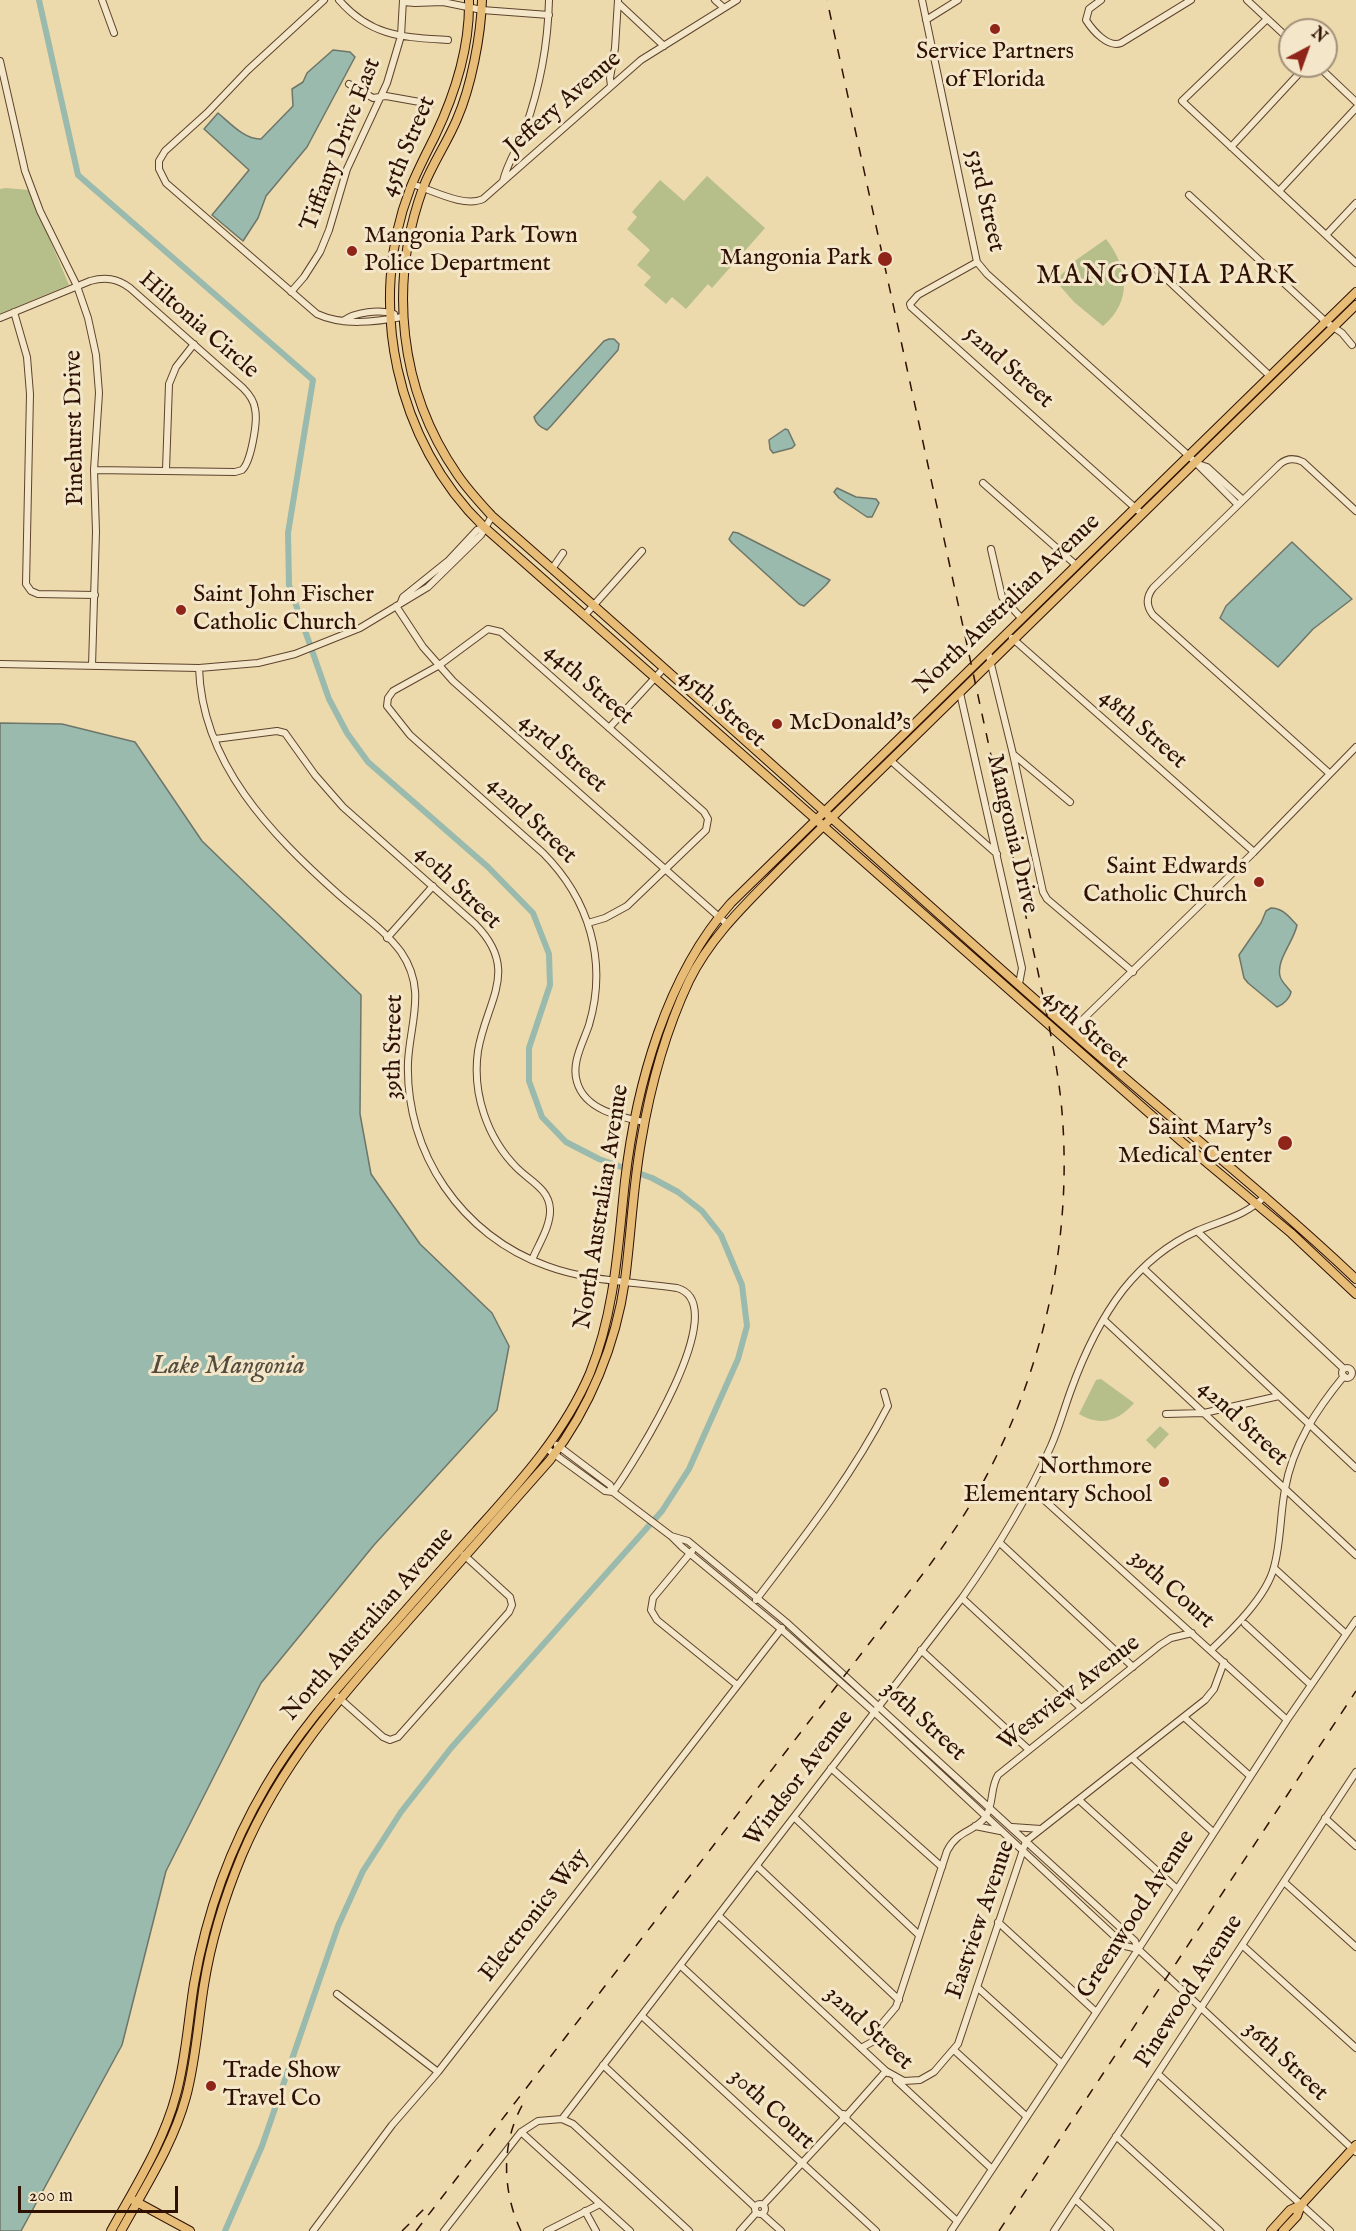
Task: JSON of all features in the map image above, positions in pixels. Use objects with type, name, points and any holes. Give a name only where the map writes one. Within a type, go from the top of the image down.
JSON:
[{"type":"main road","name":"45th Street","points":[[482,0],[464,100],[457,121],[423,188],[407,244],[403,282],[402,318],[412,378],[430,425],[458,476],[492,516],[1071,1031],[1264,1196],[1356,1279]]},
{"type":"main road","name":"45th Street","points":[[469,4],[465,46],[455,86],[435,137],[412,184],[394,243],[390,316],[392,351],[414,421],[429,453],[450,488],[484,527],[1182,1142],[1257,1204],[1356,1294]]},
{"type":"main road","name":"North Australian Avenue","points":[[829,814],[890,760],[1064,590],[1189,456],[1356,292]]},
{"type":"main road","name":"North Australian Avenue","points":[[462,1553],[549,1445],[572,1410],[590,1371],[604,1330],[615,1280],[628,1158],[648,1065],[677,987],[693,954],[719,916],[821,822],[1076,565],[1195,462],[1356,305]]},
{"type":"main road","points":[[1058,584],[1064,590]]},
{"type":"main road","name":"North Australian Avenue","points":[[111,2231],[170,2142],[187,2094],[204,1982],[216,1931],[235,1873],[253,1830],[275,1789],[336,1696],[462,1553],[557,1451],[581,1412],[600,1373],[614,1332],[625,1281],[644,1122],[663,1050],[689,981],[708,950],[728,924],[821,822]]},
{"type":"main road","points":[[1270,2231],[1290,2210],[1301,2205],[1355,2148]]},
{"type":"main road","name":"North Australian Avenue","points":[[121,2231],[133,2200]]},
{"type":"main road","points":[[133,2200],[190,2231]]},
{"type":"main road","points":[[1283,2231],[1297,2216],[1301,2205]]},
{"type":"street","points":[[102,0],[114,33]]},
{"type":"street","points":[[324,0],[165,151],[159,165],[160,173],[166,183],[317,314],[343,321],[350,316],[402,318]]},
{"type":"street","points":[[339,0],[347,10],[376,30],[401,36],[448,40]]},
{"type":"street","points":[[503,182],[523,135],[536,93],[544,56],[549,0]]},
{"type":"street","points":[[716,0],[724,8]]},
{"type":"street","name":"Jeffery Avenue","points":[[412,184],[463,202],[471,203],[483,199],[640,60],[737,0]]},
{"type":"street","name":"53rd Street","points":[[922,0],[977,262],[987,274],[1195,462],[1207,467],[1240,503]]},
{"type":"street","points":[[926,20],[958,0]]},
{"type":"street","points":[[1101,0],[1089,9],[1086,20],[1107,42],[1114,45],[1121,44],[1191,0]]},
{"type":"street","points":[[1247,0],[1278,29]]},
{"type":"street","points":[[403,1],[469,4],[482,10],[549,15]]},
{"type":"street","name":"Tiffany Drive East","points":[[291,292],[313,265],[323,246],[347,169],[387,82],[401,36],[403,1]]},
{"type":"street","points":[[618,2],[664,46]]},
{"type":"street","points":[[611,86],[618,2]]},
{"type":"street","points":[[1267,18],[1182,101],[1356,263]]},
{"type":"street","name":"Pinehurst Drive","points":[[0,61],[32,192],[77,286],[93,336],[98,374],[94,470],[95,595],[92,666]]},
{"type":"street","points":[[1231,147],[1295,78]]},
{"type":"street","points":[[1331,78],[1356,102]]},
{"type":"street","points":[[349,84],[373,98],[386,96],[431,104]]},
{"type":"street","points":[[1279,191],[1356,108]]},
{"type":"street","points":[[1189,195],[1333,327]]},
{"type":"street","points":[[1326,235],[1356,203]]},
{"type":"street","name":"52nd Street","points":[[977,262],[918,295],[910,304],[911,308],[1139,511]]},
{"type":"street","points":[[1157,270],[1270,376]]},
{"type":"street","name":"Hiltonia Circle","points":[[0,318],[102,278],[123,283],[243,388],[251,398],[256,414],[245,468],[235,472],[94,470]]},
{"type":"street","points":[[14,312],[27,357],[30,394],[26,584],[31,591],[38,594],[95,595]]},
{"type":"street","points":[[166,470],[170,384],[176,368],[194,344]]},
{"type":"street","points":[[1329,773],[1153,615],[1147,604],[1148,595],[1153,588],[1280,464],[1291,459],[1303,462],[1356,511]]},
{"type":"street","points":[[983,483],[1076,565]]},
{"type":"street","points":[[0,664],[199,668],[258,663],[295,654],[320,646],[360,628],[417,595],[441,575],[481,535],[492,516]]},
{"type":"street","points":[[399,604],[403,597],[449,560],[477,530],[484,527]]},
{"type":"street","points":[[991,549],[1002,597],[1022,619]]},
{"type":"street","points":[[585,615],[642,551]]},
{"type":"street","points":[[552,569],[563,553]]},
{"type":"street","points":[[423,581],[441,575]]},
{"type":"street","name":"43rd Street","points":[[399,604],[438,666],[453,681],[728,924]]},
{"type":"street","name":"44th Street","points":[[438,666],[484,631],[492,629],[501,632],[707,815],[709,823],[706,830],[666,870]]},
{"type":"street","name":"48th Street","points":[[1006,634],[1254,852]]},
{"type":"street","points":[[988,652],[1043,892],[1047,899],[1133,972]]},
{"type":"street","name":"42nd Street","points":[[438,666],[390,694],[386,702],[389,711],[410,735],[554,864],[574,892],[588,923],[595,953],[597,980],[592,1012],[575,1065],[577,1083],[584,1096],[594,1105],[644,1122]]},
{"type":"street","name":"39th Street","points":[[199,668],[203,706],[215,739],[244,794],[269,828],[298,858],[387,938],[406,962],[414,983],[416,1003],[410,1046],[409,1088],[417,1130],[428,1160],[444,1188],[470,1218],[503,1245],[531,1260],[563,1271],[684,1291],[693,1302],[694,1319],[690,1344],[666,1405],[641,1450],[613,1492]]},
{"type":"street","points":[[609,728],[664,668]]},
{"type":"street","name":"Mangonia Drive","points":[[960,693],[1022,968],[1019,984]]},
{"type":"street","name":"40th Street","points":[[215,739],[278,731],[285,733],[330,793],[481,930],[495,953],[498,986],[480,1044],[477,1064],[478,1089],[486,1120],[501,1148],[516,1168],[541,1189],[549,1203],[549,1219],[531,1260]]},
{"type":"street","points":[[1071,1031],[1254,852],[1356,747]]},
{"type":"street","points":[[1013,754],[1070,802]]},
{"type":"street","points":[[890,760],[998,855]]},
{"type":"street","points":[[588,923],[627,906],[666,870]]},
{"type":"street","points":[[387,938],[433,886]]},
{"type":"street","name":"Windsor Avenue","points":[[562,2119],[962,1598],[1000,1543],[1031,1488],[1060,1425],[1088,1345],[1123,1290],[1143,1268],[1168,1247],[1197,1231],[1245,1213],[1264,1196]]},
{"type":"street","points":[[1197,1231],[1349,1372],[1356,1383]]},
{"type":"street","points":[[1143,1268],[1356,1468]]},
{"type":"street","name":"42nd Street","points":[[1104,1320],[1356,1555]]},
{"type":"street","points":[[1211,1650],[1254,1604],[1274,1568],[1285,1489],[1292,1460],[1309,1424],[1349,1372]]},
{"type":"street","points":[[752,1605],[833,1498],[861,1455],[888,1406],[884,1392]]},
{"type":"street","points":[[1166,1414],[1204,1413],[1279,1396]]},
{"type":"street","name":"36th Street","points":[[549,1445],[610,1485],[613,1492],[663,1529],[781,1629],[874,1712],[1125,1946],[1138,1949]]},
{"type":"street","name":"39th Court","points":[[1031,1488],[1287,1720]]},
{"type":"street","name":"36th Street","points":[[671,1536],[688,1541],[786,1622],[879,1705],[1135,1941],[1138,1949],[1201,2008],[1355,2148]]},
{"type":"street","points":[[1000,1543],[1133,1667]]},
{"type":"street","points":[[695,1547],[653,1598],[651,1610],[657,1620],[737,1685]]},
{"type":"street","points":[[336,1696],[383,1737],[394,1739],[401,1735],[502,1621],[512,1609],[510,1597],[462,1553]]},
{"type":"street","points":[[1274,1568],[1346,1634]]},
{"type":"street","points":[[962,1598],[1081,1708]]},
{"type":"street","name":"Greenwood Avenue","points":[[951,2231],[1287,1720],[1356,1620]]},
{"type":"street","name":"Electronics Way","points":[[313,2231],[392,2125],[438,2072],[786,1622]]},
{"type":"street","points":[[1245,1624],[1311,1685]]},
{"type":"street","name":"Westview Avenue","points":[[991,1790],[998,1775],[1028,1749],[1171,1638],[1192,1633]]},
{"type":"street","points":[[921,1650],[1028,1749]]},
{"type":"street","name":"Eastview Avenue","points":[[886,2071],[904,2081],[920,2080],[934,2072],[954,2050],[961,2037],[1021,1850],[1026,1841],[1212,1693],[1224,1662]]},
{"type":"street","points":[[1184,1717],[1250,1776]]},
{"type":"street","points":[[1132,1758],[1213,1832]]},
{"type":"street","points":[[831,1768],[942,1867]]},
{"type":"street","name":"Pinewood Avenue","points":[[1054,2231],[1356,1772]]},
{"type":"street","points":[[861,2048],[872,2042],[878,2030],[894,2010],[951,1843],[957,1836],[986,1817],[990,1808],[991,1790],[975,1794]]},
{"type":"street","points":[[1079,1800],[1176,1888]]},
{"type":"street","points":[[794,1817],[919,1935]]},
{"type":"street","points":[[1326,1818],[1356,1846]]},
{"type":"street","points":[[975,1826],[1000,1831]]},
{"type":"street","points":[[1010,1827],[1041,1829]]},
{"type":"street","points":[[1016,1868],[1027,1862],[1035,1863]]},
{"type":"street","points":[[757,1866],[898,2000]]},
{"type":"street","points":[[1284,1882],[1356,1947]]},
{"type":"street","name":"32nd Street","points":[[719,1916],[992,2169]]},
{"type":"street","points":[[998,1922],[1095,2011]]},
{"type":"street","points":[[1242,1945],[1356,2048]]},
{"type":"street","points":[[681,1966],[957,2221]]},
{"type":"street","points":[[977,1987],[1061,2063]]},
{"type":"street","points":[[337,1994],[438,2072]]},
{"type":"street","name":"30th Court","points":[[642,2016],[876,2231]]},
{"type":"street","points":[[954,2050],[1026,2116]]},
{"type":"street","points":[[603,2065],[781,2231]]},
{"type":"street","points":[[740,2231],[758,2211],[765,2210],[763,2205],[886,2071]]},
{"type":"street","points":[[1158,2074],[1330,2231]]},
{"type":"street","points":[[444,2231],[521,2132],[538,2121],[562,2119],[573,2124],[689,2231]]},
{"type":"street","points":[[521,2132],[630,2231]]},
{"type":"street","points":[[1116,2136],[1220,2231]]},
{"type":"street","points":[[1075,2199],[1110,2231]]},
{"type":"street","points":[[547,2231],[600,2204]]},
{"type":"street","points":[[585,2211],[596,2231]]},
{"type":"green space","points":[[707,176],[765,228],[712,288],[708,284],[686,309],[672,297],[666,304],[644,285],[651,277],[637,265],[650,250],[627,229],[637,217],[632,212],[660,180],[684,201]]},
{"type":"green space","points":[[0,189],[29,190],[69,285],[0,314]]},
{"type":"green space","points":[[1106,239],[1119,261],[1124,284],[1119,306],[1103,326],[1074,302],[1060,286],[1060,276],[1076,260]]},
{"type":"green space","points":[[1101,1379],[1134,1403],[1116,1418],[1102,1421],[1079,1414],[1096,1380]]},
{"type":"green space","points":[[1160,1426],[1169,1434],[1155,1449],[1146,1440]]},
{"type":"water","points":[[333,50],[350,52],[355,57],[307,147],[266,196],[258,218],[243,241],[212,215],[249,170],[204,129],[218,113],[244,134],[261,139],[293,106],[292,89],[303,82],[307,73]]},
{"type":"water","points":[[614,339],[619,344],[618,350],[547,430],[540,426],[534,417],[604,341]]},
{"type":"water","points":[[785,429],[788,430],[795,445],[773,453],[769,440]]},
{"type":"water","points":[[837,488],[856,497],[876,499],[879,503],[872,517],[867,517],[839,498],[834,492]]},
{"type":"water","points":[[733,532],[830,580],[804,606],[799,604],[732,543],[729,539]]},
{"type":"water","points":[[1292,542],[1352,599],[1313,629],[1278,667],[1220,618],[1226,606]]},
{"type":"water","name":"Lake Mangonia","points":[[0,723],[62,724],[135,742],[202,841],[361,995],[360,1114],[371,1174],[420,1244],[492,1313],[509,1346],[497,1410],[374,1545],[261,1683],[166,1871],[122,2045],[21,2231],[0,2231]]},
{"type":"water","points":[[1271,908],[1282,911],[1297,925],[1279,970],[1282,980],[1291,992],[1286,1001],[1277,1007],[1244,978],[1239,955],[1261,923],[1266,911]]},
{"type":"waterway","points":[[39,0],[78,175],[313,380],[288,533],[289,585],[329,699],[347,733],[368,762],[488,867],[533,913],[549,954],[550,985],[529,1048],[529,1081],[542,1117],[566,1142],[599,1159],[652,1178],[678,1192],[702,1211],[721,1235],[742,1285],[747,1326],[738,1359],[689,1469],[662,1511],[451,1748],[401,1812],[363,1871],[338,1926],[262,2146],[225,2231]]},
{"type":"railway","points":[[416,2231],[929,1566],[951,1534],[972,1502],[1017,1408],[1035,1359],[1048,1309],[1063,1205],[1064,1153],[1061,1101],[1054,1052],[827,0]]},
{"type":"railway","points":[[999,2231],[1356,1691]]},
{"type":"railway","points":[[521,2231],[510,2198],[507,2164],[512,2130],[526,2099]]},
{"type":"railway","points":[[402,2231],[425,2208]]},
{"type":"place","name":"Service Partners of Florida","points":[[995,29]]},
{"type":"place","name":"Mangonia Park Town Police Department","points":[[352,251]]},
{"type":"place","name":"Mangonia Park","points":[[885,259]]},
{"type":"place","name":"Saint John Fischer Catholic Church","points":[[181,610]]},
{"type":"place","name":"McDonald's","points":[[777,724]]},
{"type":"place","name":"Saint Edwards Catholic Church","points":[[1259,882]]},
{"type":"place","name":"Saint Mary's Medical Center","points":[[1285,1143]]},
{"type":"place","name":"Northmore Elementary School","points":[[1164,1482]]},
{"type":"place","name":"Trade Show Travel Co","points":[[211,2086]]},
{"type":"district","name":"MANGONIA PARK","points":[[1167,277]]}]
